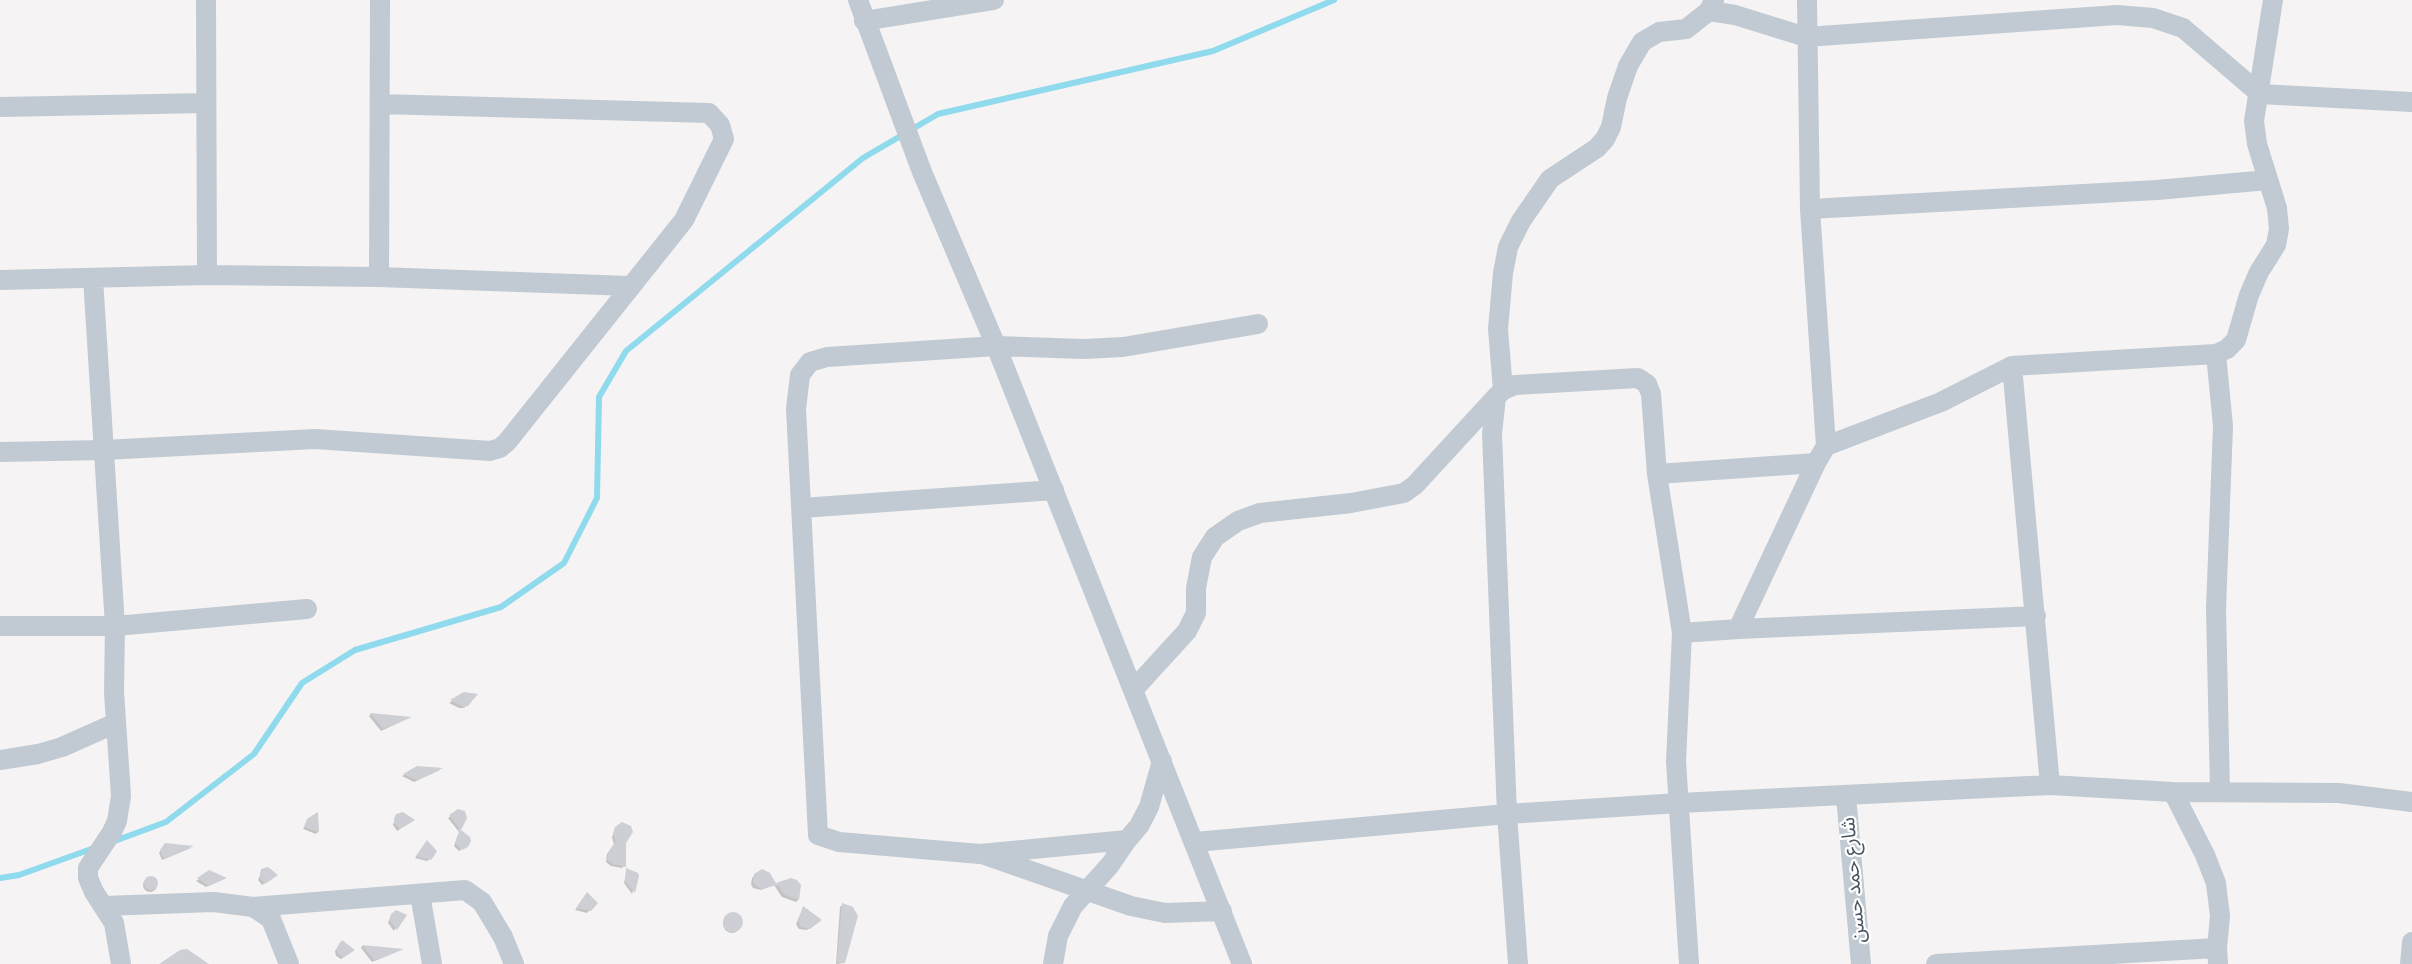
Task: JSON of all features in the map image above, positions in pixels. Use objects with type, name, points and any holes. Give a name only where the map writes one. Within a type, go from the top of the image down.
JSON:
[{"type":"street","points":[[206,0],[207,275]]},
{"type":"street","points":[[379,277],[380,0]]},
{"type":"street","points":[[858,0],[922,172],[996,346],[1195,842],[1241,963]]},
{"type":"street","points":[[864,21],[994,0]]},
{"type":"street","points":[[1738,629],[1826,446],[1810,209],[1807,0]]},
{"type":"street","points":[[1826,446],[1941,402],[2012,366],[2216,354],[2228,349],[2236,340],[2249,295],[2259,272],[2276,245],[2279,229],[2277,208],[2257,144],[2254,121],[2273,0]]},
{"type":"street","points":[[1518,964],[1508,814],[1492,434],[1500,393],[1498,328],[1503,273],[1508,247],[1521,221],[1550,179],[1597,148],[1605,139],[1611,127],[1617,98],[1628,66],[1642,42],[1659,32],[1686,28],[1711,6],[1806,37],[2117,15],[2153,18],[2182,28],[2260,94],[2412,102]]},
{"type":"street","points":[[0,107],[206,103]]},
{"type":"street","points":[[0,452],[104,450],[315,439],[490,451],[507,442],[684,220],[724,139],[720,124],[709,113],[380,104]]},
{"type":"street","points":[[1810,209],[2157,190],[2268,180]]},
{"type":"street","points":[[0,280],[207,275],[379,277],[630,286]]},
{"type":"street","points":[[93,278],[115,626],[114,692],[121,796],[117,821],[88,868],[88,878],[93,892],[114,923],[121,964]]},
{"type":"street","points":[[1127,840],[980,854],[839,842],[818,835],[796,408],[800,375],[810,362],[827,357],[996,346],[1084,349],[1124,347],[1258,324]]},
{"type":"street","points":[[2216,354],[2223,426],[2216,609],[2220,791]]},
{"type":"street","points":[[2012,366],[2050,785]]},
{"type":"street","points":[[1134,689],[1187,631],[1196,613],[1196,588],[1202,557],[1215,537],[1238,521],[1260,513],[1340,505],[1404,493],[1415,485],[1500,393],[1515,385],[1638,378],[1647,384],[1651,394],[1657,474],[1682,633],[1676,761],[1689,964]]},
{"type":"street","points":[[1657,474],[1816,463]]},
{"type":"street","points":[[802,508],[1054,490]]},
{"type":"street","points":[[0,626],[115,626],[307,609]]},
{"type":"street","points":[[1682,633],[2036,616]]},
{"type":"street","points":[[0,760],[54,749],[116,723]]},
{"type":"street","points":[[1053,964],[1058,936],[1072,906],[1110,865],[1139,826],[1149,807],[1162,761]]},
{"type":"street","points":[[1195,842],[1508,814],[1679,803],[2050,785],[2174,792],[2339,793],[2412,802]]},
{"type":"street","points":[[1936,964],[2218,956],[2220,916],[2216,883],[2174,792]]},
{"type":"street","name":"شارع حمد حسن","points":[[1846,796],[1861,964]]},
{"type":"street","points":[[980,854],[1131,906],[1165,913],[1222,912]]},
{"type":"street","points":[[104,906],[214,902],[254,907],[465,890],[482,902],[503,937],[514,964]]},
{"type":"street","points":[[420,894],[432,964]]},
{"type":"street","points":[[254,907],[272,919],[289,964]]},
{"type":"street","points":[[2410,964],[2412,942]]},
{"type":"building","points":[[464,692],[478,694],[468,706],[464,707],[450,700]]},
{"type":"building","points":[[370,713],[412,717],[383,729]]},
{"type":"building","points":[[417,766],[443,768],[417,780],[403,774]]},
{"type":"building","points":[[458,809],[465,811],[467,818],[461,830],[470,837],[471,841],[468,847],[462,850],[455,843],[460,829],[449,815]]},
{"type":"building","points":[[318,812],[319,832],[304,827],[307,819]]},
{"type":"building","points":[[403,812],[415,820],[400,829],[394,823],[394,819],[396,814]]},
{"type":"building","points":[[622,822],[631,826],[633,832],[626,843],[626,867],[607,860],[609,851],[616,841],[613,834],[615,827]]},
{"type":"building","points":[[427,840],[437,851],[431,860],[416,856]]},
{"type":"building","points":[[165,843],[194,846],[164,859],[160,850]]},
{"type":"building","points":[[268,867],[278,875],[265,884],[260,874],[261,869]]},
{"type":"building","points":[[626,868],[638,873],[635,893],[625,881]]},
{"type":"building","points":[[762,869],[770,873],[777,885],[762,889],[756,886],[753,881],[754,874]]},
{"type":"building","points":[[209,870],[227,878],[209,886],[197,878]]},
{"type":"building","points":[[148,876],[154,876],[158,883],[154,890],[148,890],[144,886],[144,880]]},
{"type":"building","points":[[791,878],[797,880],[801,885],[799,900],[785,895],[776,883]]},
{"type":"building","points":[[587,892],[598,903],[591,911],[576,908]]},
{"type":"building","points":[[842,903],[853,907],[858,916],[845,963],[837,962]]},
{"type":"building","points":[[803,906],[822,920],[810,929],[801,927],[798,921]]},
{"type":"building","points":[[396,910],[407,915],[397,930],[390,921],[391,914]]},
{"type":"building","points":[[733,912],[740,915],[743,922],[740,929],[733,932],[726,929],[723,922],[726,915]]},
{"type":"building","points":[[342,940],[355,950],[344,957],[337,951]]},
{"type":"building","points":[[362,945],[404,949],[375,961]]},
{"type":"building","points":[[187,949],[209,964],[159,964],[180,950]]},
{"type":"waterway","points":[[112,842],[166,822],[254,754],[302,683],[355,650],[501,607],[564,563],[597,498],[599,397],[626,351],[863,158],[938,114],[1213,51],[1334,0]]},
{"type":"waterway","points":[[0,878],[19,875],[94,848]]}]
